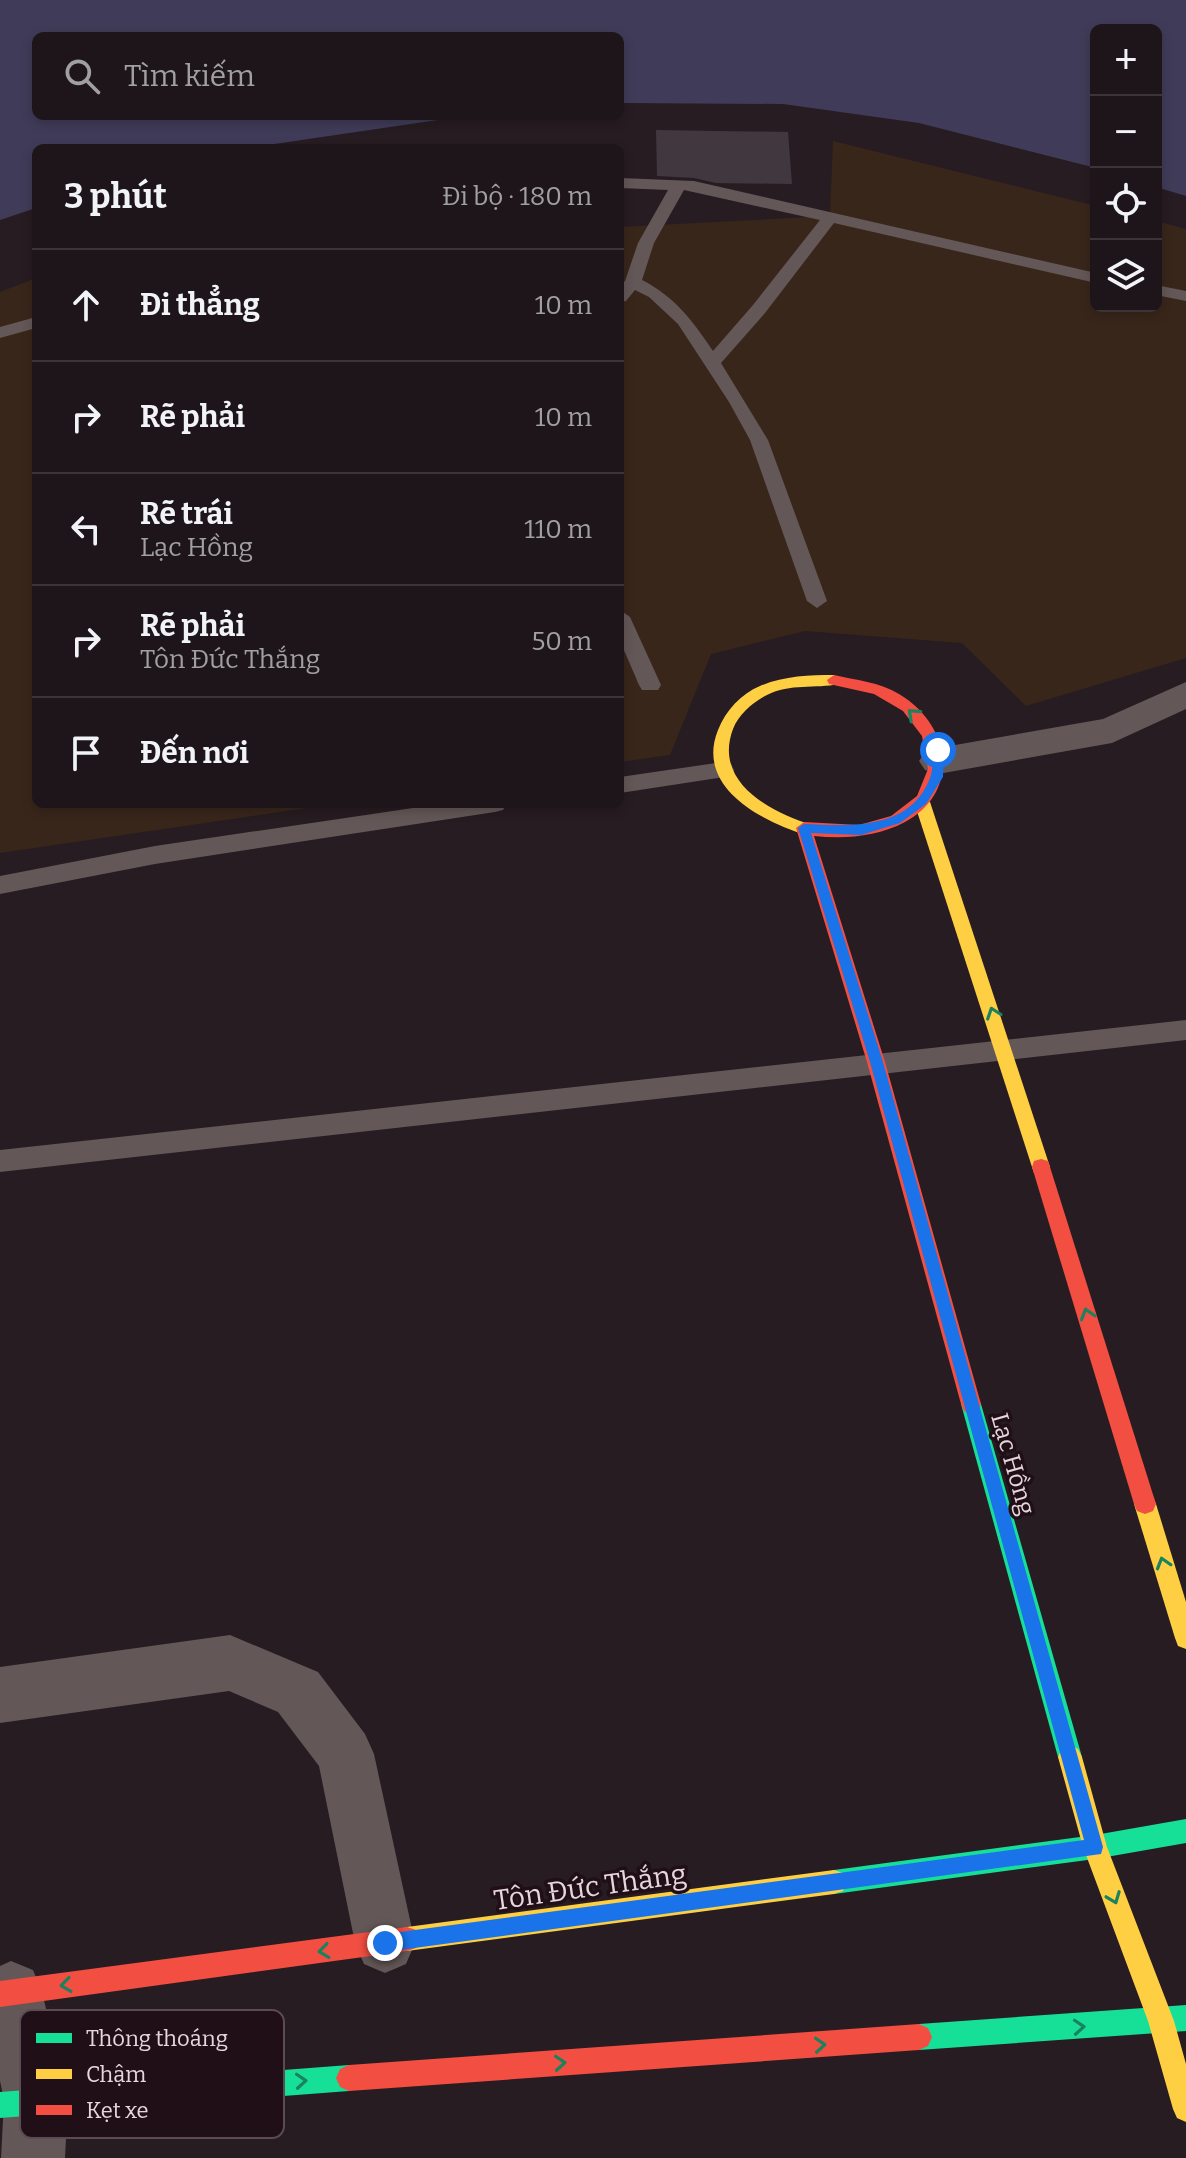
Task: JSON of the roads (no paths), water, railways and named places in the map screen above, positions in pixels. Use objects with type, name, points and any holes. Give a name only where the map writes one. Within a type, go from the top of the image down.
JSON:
[{"type":"street","points":[[834,680],[886,693],[914,712],[933,736],[938,761],[937,777],[922,802],[896,820],[861,831],[804,828],[768,816],[740,796],[723,770],[719,756],[723,730],[738,708],[764,690],[797,681],[834,680]]},
{"type":"street","points":[[938,761],[1112,730],[1186,694]]},
{"type":"street","points":[[922,802],[1005,1048],[1186,1638]]},
{"type":"street","name":"Lạc Hồng","points":[[804,828],[876,1062],[1095,1847],[1161,2021],[1186,2109]]},
{"type":"street","points":[[0,1695],[230,1663],[298,1692],[345,1754],[385,1943]]},
{"type":"street","name":"Tôn Đức Thắng","points":[[6,1993],[1095,1847],[1186,1831]]},
{"type":"street","points":[[6,1993],[20,2098]]},
{"type":"street","points":[[284,2098],[1186,2018]]},
{"type":"lane","points":[[624,183],[694,186],[1090,277]]},
{"type":"lane","points":[[624,292],[633,282],[646,243],[678,186]]},
{"type":"lane","points":[[712,362],[759,309],[831,216]]},
{"type":"lane","points":[[633,282],[655,293],[684,321],[759,440],[817,601]]},
{"type":"lane","points":[[1162,291],[1186,296]]},
{"type":"lane","points":[[0,333],[32,323]]},
{"type":"lane","points":[[624,626],[650,685]]},
{"type":"lane","points":[[624,784],[723,770]]},
{"type":"lane","points":[[0,885],[155,855],[468,808]]},
{"type":"lane","points":[[0,1161],[1186,1030]]}]
